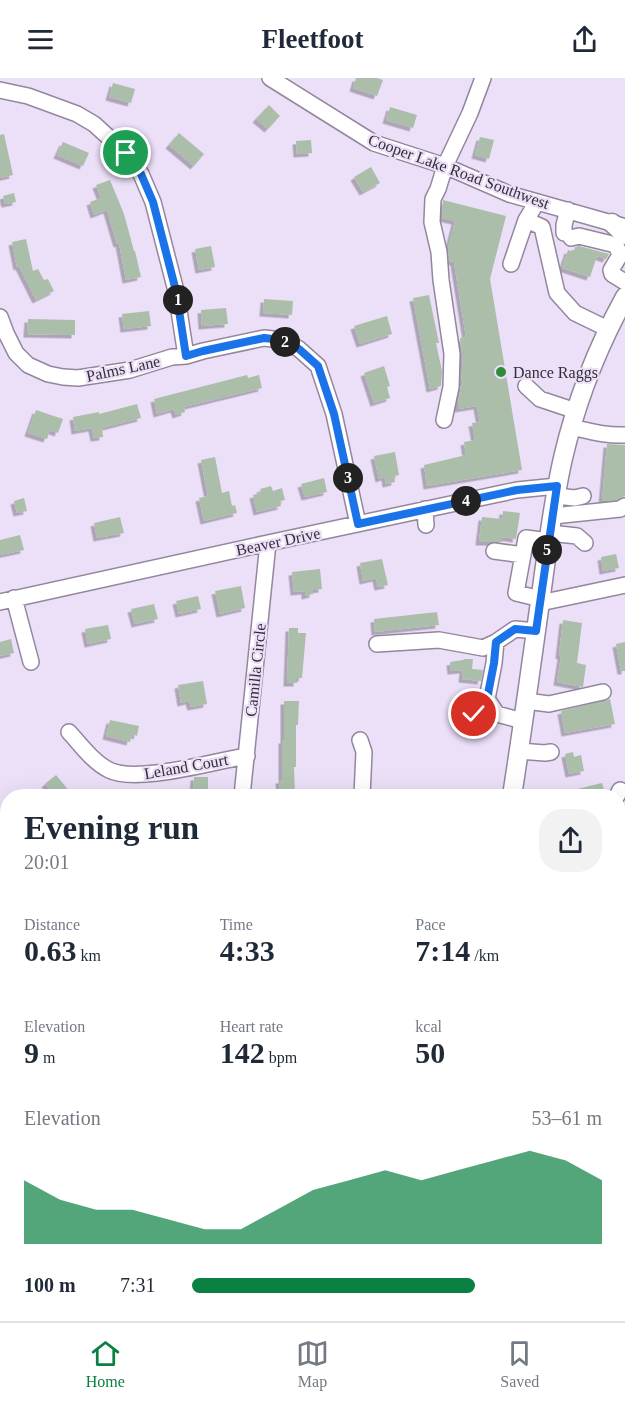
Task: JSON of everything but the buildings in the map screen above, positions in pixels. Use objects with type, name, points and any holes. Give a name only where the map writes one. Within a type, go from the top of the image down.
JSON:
[{"type":"main road","points":[[513,789],[556,491],[573,419],[593,364],[625,297]]},
{"type":"street","name":"Cooper Lake Road Southwest","points":[[270,78],[374,143],[446,166],[509,194],[568,210],[621,228]]},
{"type":"street","points":[[444,420],[451,387],[452,354],[439,252],[432,222],[433,199],[483,78]]},
{"type":"street","points":[[0,90],[28,96],[77,114],[94,124],[126,153],[141,174],[153,202],[176,291],[186,356]]},
{"type":"street","points":[[511,264],[526,220],[537,202]]},
{"type":"street","points":[[568,210],[564,225],[568,236],[579,236],[616,245],[620,255],[611,270],[612,274],[625,282]]},
{"type":"street","points":[[526,220],[542,227],[557,293],[575,313],[608,329]]},
{"type":"street","name":"Palms Lane","points":[[0,317],[16,353],[28,365],[48,374],[63,377],[78,378],[130,370],[172,357],[186,356],[264,338],[282,340],[299,349],[318,366],[334,414],[358,524]]},
{"type":"street","points":[[526,386],[540,399],[597,433],[625,435]]},
{"type":"street","name":"Beaver Drive","points":[[7,600],[358,524],[426,517],[517,490],[556,491],[574,498],[583,496]]},
{"type":"street","points":[[625,506],[597,512],[526,538],[516,593],[540,601],[625,585]]},
{"type":"street","points":[[550,530],[577,536],[585,543]]},
{"type":"street","name":"Camilla Circle","points":[[243,789],[268,543]]},
{"type":"street","points":[[494,551],[545,567]]},
{"type":"street","points":[[7,600],[31,662]]},
{"type":"street","points":[[377,644],[439,640],[483,648],[515,629],[536,631]]},
{"type":"street","points":[[474,714],[487,699],[496,642]]},
{"type":"street","points":[[526,701],[549,704],[603,692]]},
{"type":"street","points":[[487,699],[497,714],[523,721]]},
{"type":"street","name":"Leland Court","points":[[69,732],[98,763],[110,771],[122,774],[156,773],[247,756]]},
{"type":"street","points":[[360,740],[364,752],[362,789]]},
{"type":"street","points":[[519,752],[551,752]]},
{"type":"place","name":"Dance Raggs","points":[[501,372]]},
{"type":"route","points":[[126,153],[141,174],[153,202],[176,291],[186,356],[264,338],[282,340],[299,349],[318,366],[334,414],[358,524],[517,490],[557,486],[536,631],[515,629],[496,642],[487,699],[474,714]]}]
